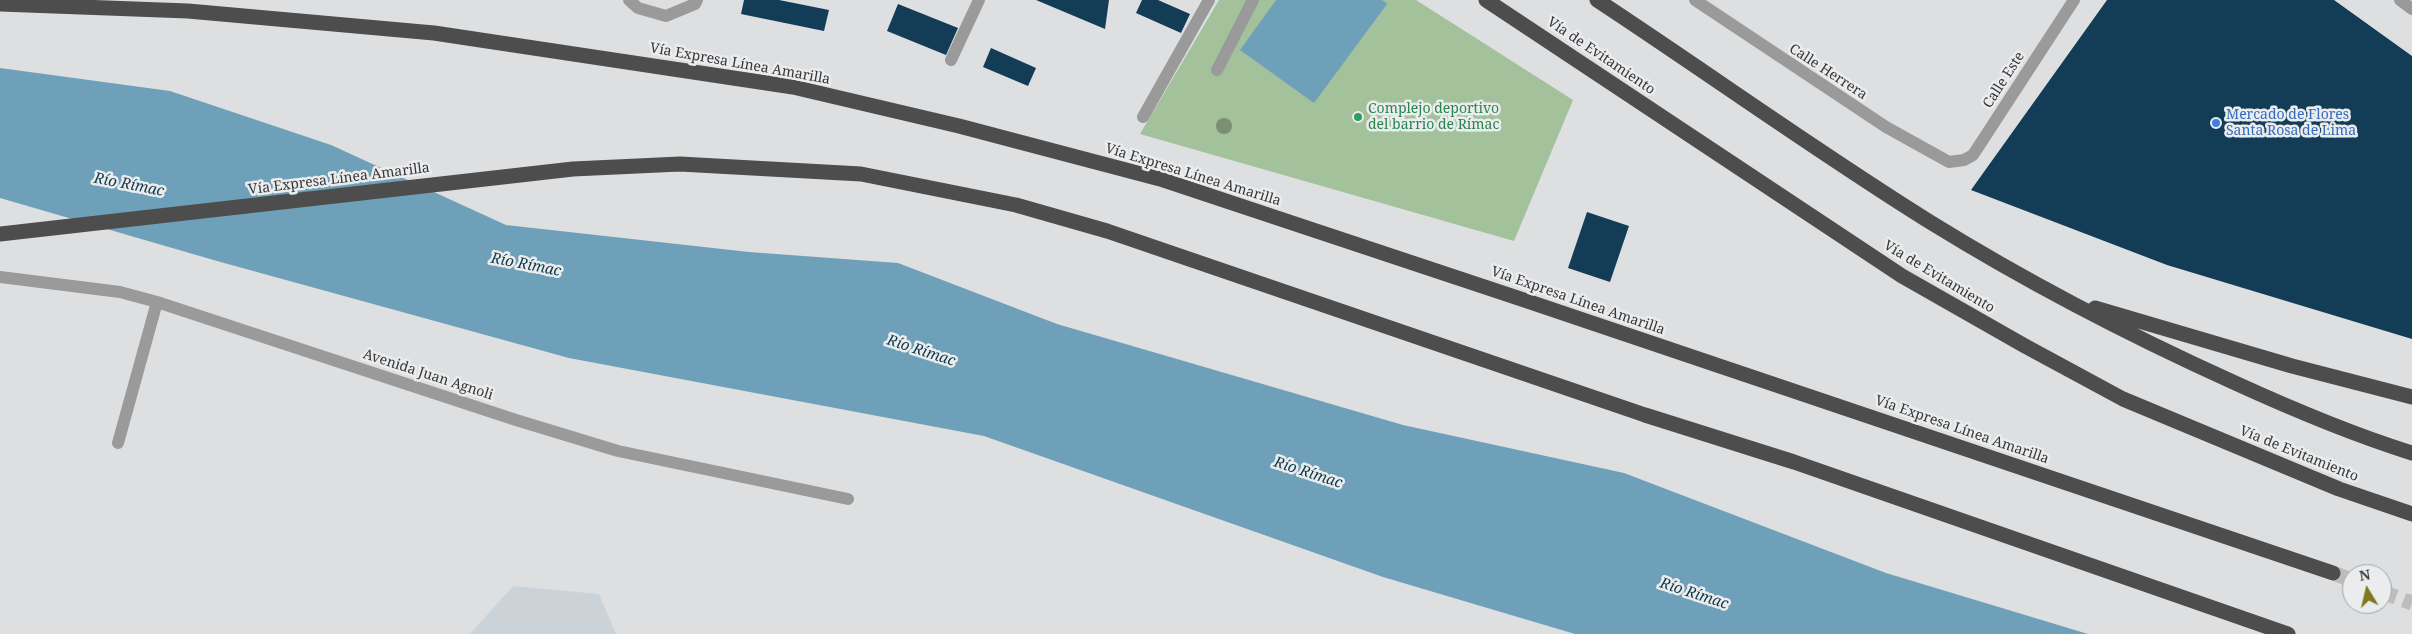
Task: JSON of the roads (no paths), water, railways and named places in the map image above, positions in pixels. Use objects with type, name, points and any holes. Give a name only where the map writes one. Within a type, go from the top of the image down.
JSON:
[{"type":"highway","name":"Vía de Evitamiento","points":[[1486,0],[1902,276],[2025,346],[2123,399],[2339,489],[2412,514]]},
{"type":"highway","points":[[1596,0],[1930,222],[2060,297],[2182,359],[2266,397],[2364,438],[2412,454]]},
{"type":"highway","name":"Vía Expresa Línea Amarilla","points":[[0,4],[188,11],[434,32],[793,87],[959,126],[1160,179],[2333,573]]},
{"type":"highway","name":"Vía Expresa Línea Amarilla","points":[[0,234],[563,170],[680,164],[861,174],[1016,205],[1107,231],[1635,412],[1794,462],[2288,634]]},
{"type":"highway","points":[[2060,297],[2292,366],[2412,397]]},
{"type":"street","points":[[629,0],[638,8],[666,16],[696,2]]},
{"type":"street","points":[[951,60],[980,0]]},
{"type":"street","points":[[1143,117],[1209,0]]},
{"type":"street","points":[[1217,70],[1253,0]]},
{"type":"street","name":"Calle Herrera","points":[[1695,0],[1886,128],[1949,162]]},
{"type":"street","name":"Calle Este","points":[[1949,162],[1964,160],[1974,155],[2074,0]]},
{"type":"street","points":[[2400,0],[2412,9]]},
{"type":"street","name":"Avenida Juan Agnoli","points":[[0,277],[120,292],[157,302],[516,420],[618,451],[848,499]]},
{"type":"street","points":[[118,444],[157,302]]},
{"type":"water","points":[[1276,0],[1382,0],[1387,4],[1314,103],[1240,50]]},
{"type":"water","name":"Río Rímac","points":[[0,68],[170,91],[331,145],[506,225],[749,252],[898,263],[1057,324],[1403,425],[1624,473],[1886,573],[2088,634],[1575,634],[1383,577],[984,436],[569,358],[217,261],[0,198]]},
{"type":"tunnel","points":[[2333,573],[2342,576]]},
{"type":"tunnel","points":[[2392,596],[2412,603]]},
{"type":"place","name":"Complejo deportivo del barrio de Rímac","points":[[1358,117]]},
{"type":"place","name":"Mercado de Flores Santa Rosa de Lima","points":[[2216,123]]}]
